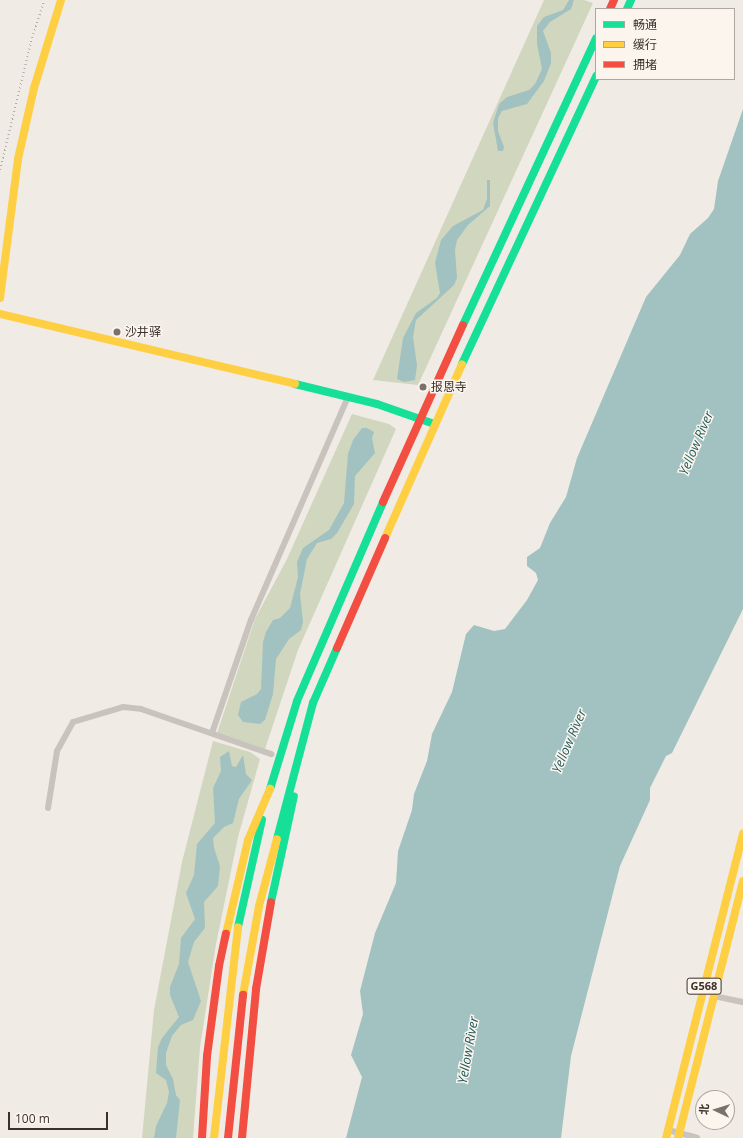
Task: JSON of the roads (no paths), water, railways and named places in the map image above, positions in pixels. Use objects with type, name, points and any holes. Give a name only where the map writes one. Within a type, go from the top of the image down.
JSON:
[{"type":"main road","points":[[0,298],[18,159],[34,88],[60,0]]},
{"type":"main road","points":[[214,1138],[231,974],[239,921],[266,801],[297,701],[420,418],[595,40]]},
{"type":"main road","points":[[228,1138],[245,972],[259,906],[313,703],[434,424],[595,78]]},
{"type":"main road","points":[[0,314],[348,397],[420,418],[434,424]]},
{"type":"main road","points":[[242,1138],[256,989],[280,852],[295,795],[297,760]]},
{"type":"main road","points":[[202,1138],[207,1056],[219,966],[248,840],[266,801]]},
{"type":"main road","name":"G568","points":[[667,1134],[743,834]]},
{"type":"main road","name":"G568","points":[[678,1136],[743,881]]},
{"type":"street","points":[[212,733],[251,620],[348,397]]},
{"type":"street","points":[[48,808],[57,751],[73,722],[91,715],[131,706],[271,754]]},
{"type":"street","points":[[714,996],[743,1002]]},
{"type":"street","points":[[667,1134],[697,1138]]},
{"type":"water","points":[[569,0],[574,0],[571,9],[550,22],[543,31],[551,53],[551,63],[544,81],[527,104],[502,111],[498,118],[498,131],[504,147],[503,151],[498,151],[493,123],[499,104],[507,97],[529,90],[535,84],[542,69],[537,44],[537,26],[544,17],[563,10]]},
{"type":"water","name":"Yellow River","points":[[743,109],[743,609],[672,753],[666,756],[650,788],[650,800],[620,866],[571,1056],[561,1138],[346,1138],[362,1077],[351,1055],[363,1014],[360,991],[375,933],[396,883],[398,851],[412,810],[414,794],[427,761],[432,734],[452,692],[466,634],[474,625],[494,631],[505,629],[527,600],[538,580],[536,573],[527,566],[527,557],[540,548],[550,523],[566,497],[577,458],[646,297],[680,255],[690,234],[708,218],[714,209],[718,181]]},
{"type":"water","points":[[487,180],[490,180],[490,206],[468,225],[457,240],[455,250],[457,278],[454,285],[416,320],[413,337],[417,365],[415,380],[404,382],[397,379],[403,338],[416,313],[437,298],[440,293],[435,263],[441,240],[453,226],[483,210],[487,199]]},
{"type":"water","points":[[362,428],[367,428],[374,432],[372,438],[375,453],[355,476],[354,504],[337,533],[331,539],[317,543],[307,559],[300,594],[303,622],[301,630],[289,639],[276,659],[273,694],[265,720],[260,724],[243,722],[238,715],[241,702],[257,694],[261,689],[263,642],[266,632],[273,620],[280,618],[290,608],[298,577],[297,562],[303,548],[329,530],[344,503],[348,454],[353,440]]},
{"type":"water","points":[[229,751],[232,766],[236,767],[243,755],[246,774],[252,780],[239,799],[233,823],[224,827],[213,838],[214,848],[220,866],[218,886],[204,902],[205,928],[194,942],[188,962],[201,1001],[193,1020],[181,1025],[172,1036],[166,1053],[166,1065],[173,1079],[176,1095],[180,1100],[176,1138],[154,1138],[156,1126],[167,1103],[169,1092],[166,1080],[156,1073],[158,1047],[162,1038],[179,1017],[170,995],[170,987],[179,964],[181,938],[195,919],[186,893],[194,875],[197,844],[215,823],[213,788],[221,771],[220,757]]},
{"type":"railway","points":[[0,170],[32,38],[44,0]]},
{"type":"place","name":"沙井驿","points":[[117,332]]},
{"type":"place","name":"报恩寺","points":[[423,387]]}]
